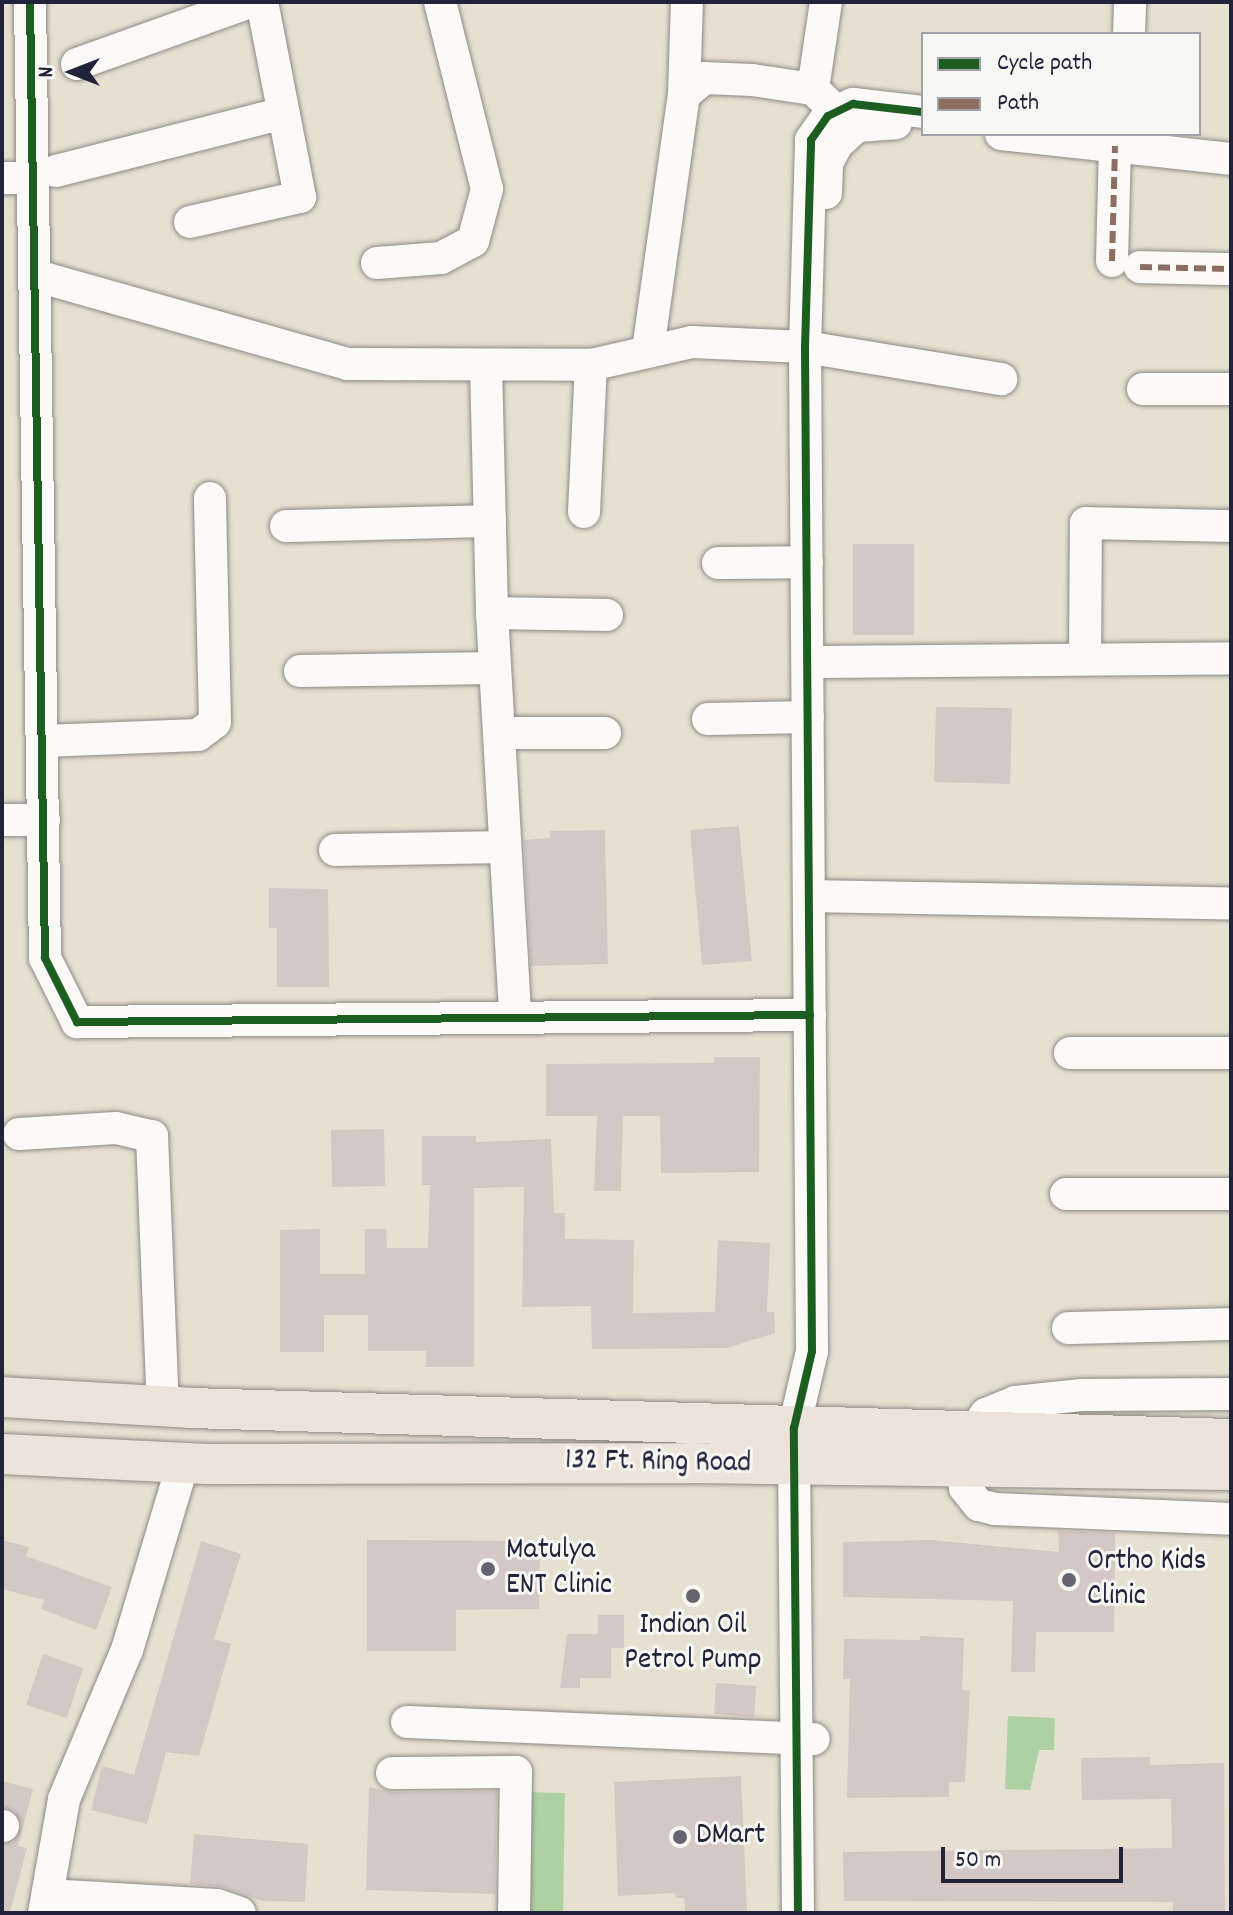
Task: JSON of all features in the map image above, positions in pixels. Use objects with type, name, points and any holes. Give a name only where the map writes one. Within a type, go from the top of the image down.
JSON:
[{"type":"main road","points":[[2,1377],[96,1403]]},
{"type":"main road","points":[[2,1397],[96,1403]]},
{"type":"main road","name":"132 Ft. Ring Road","points":[[96,1403],[803,1447],[967,1451],[1231,1470]]},
{"type":"main road","name":"132 Ft. Ring Road","points":[[967,1451],[1231,1439]]},
{"type":"main road","name":"132 Ft. Ring Road","points":[[84,1459],[183,1463],[803,1447]]},
{"type":"main road","points":[[2,1454],[84,1459]]},
{"type":"main road","points":[[2,1472],[84,1459]]},
{"type":"street","points":[[77,64],[250,2]]},
{"type":"street","points":[[190,222],[300,197],[262,2]]},
{"type":"street","points":[[377,263],[441,258],[473,241],[487,189],[440,2]]},
{"type":"street","points":[[648,350],[684,95],[687,2]]},
{"type":"street","points":[[813,89],[826,2]]},
{"type":"street","points":[[1129,32],[1130,2]]},
{"type":"street","points":[[20,4],[45,174],[37,276],[45,958],[77,1022],[810,1015]]},
{"type":"street","points":[[684,95],[704,78],[813,89],[837,112]]},
{"type":"street","points":[[803,1447],[830,1354],[818,896],[811,140],[837,112],[853,104],[921,112]]},
{"type":"street","points":[[2,178],[45,174],[283,113]]},
{"type":"street","points":[[815,1913],[806,1739],[803,1447],[812,1351],[810,1015],[818,896],[808,717],[816,662],[807,562],[814,350],[827,163],[837,144],[857,126],[921,126]]},
{"type":"street","points":[[1042,136],[1231,144]]},
{"type":"street","points":[[1125,140],[1231,159]]},
{"type":"street","points":[[1125,140],[1126,264],[1231,269]]},
{"type":"street","points":[[37,276],[347,364],[591,365],[692,342],[814,350],[1001,379]]},
{"type":"street","points":[[584,512],[591,365]]},
{"type":"street","points":[[486,366],[494,668],[515,1017]]},
{"type":"street","points":[[1143,389],[1231,389]]},
{"type":"street","points":[[43,741],[198,735],[215,722],[210,498]]},
{"type":"street","points":[[286,526],[490,521]]},
{"type":"street","points":[[1085,659],[1086,523],[1231,526]]},
{"type":"street","points":[[718,563],[807,562]]},
{"type":"street","points":[[492,613],[607,615]]},
{"type":"street","points":[[816,662],[1231,658]]},
{"type":"street","points":[[300,671],[494,668]]},
{"type":"street","points":[[708,719],[808,717]]},
{"type":"street","points":[[499,733],[605,733]]},
{"type":"street","points":[[2,820],[44,820]]},
{"type":"street","points":[[335,850],[505,847]]},
{"type":"street","points":[[818,896],[1231,903]]},
{"type":"street","points":[[1070,1053],[1231,1053]]},
{"type":"street","points":[[19,1134],[116,1128],[152,1136],[163,1407]]},
{"type":"street","points":[[1066,1194],[1231,1194]]},
{"type":"street","points":[[1068,1328],[1231,1324]]},
{"type":"street","points":[[1231,1394],[1082,1395],[1015,1402],[986,1414],[967,1451],[965,1488],[979,1505],[995,1509],[1231,1519]]},
{"type":"street","points":[[183,1463],[127,1650],[64,1799],[46,1904],[217,1905],[240,1913]]},
{"type":"street","points":[[407,1722],[806,1739]]},
{"type":"street","points":[[514,1913],[518,1727]]},
{"type":"street","points":[[798,1913],[806,1739]]},
{"type":"street","points":[[392,1773],[516,1772]]},
{"type":"green space","points":[[1008,1716],[1055,1718],[1054,1750],[1039,1750],[1030,1790],[1005,1789]]},
{"type":"green space","points":[[523,1792],[565,1793],[563,1913],[520,1913]]},
{"type":"building","points":[[853,544],[914,544],[914,635],[853,635]]},
{"type":"building","points":[[936,707],[1012,708],[1010,784],[934,782]]},
{"type":"building","points":[[739,826],[752,961],[702,965],[690,830]]},
{"type":"building","points":[[605,830],[608,964],[531,966],[524,840],[550,838],[550,831]]},
{"type":"building","points":[[269,888],[328,889],[329,987],[277,987],[277,928],[269,928]]},
{"type":"building","points":[[714,1057],[760,1057],[759,1172],[661,1173],[660,1116],[623,1116],[621,1191],[594,1191],[597,1116],[546,1116],[546,1064],[714,1063]]},
{"type":"building","points":[[384,1129],[385,1186],[332,1187],[331,1130]]},
{"type":"building","points":[[422,1136],[476,1136],[476,1142],[551,1139],[554,1213],[565,1213],[565,1239],[634,1240],[633,1313],[715,1312],[718,1240],[770,1243],[767,1312],[774,1312],[775,1333],[727,1348],[592,1349],[591,1306],[522,1307],[524,1187],[474,1188],[474,1367],[426,1367],[426,1351],[368,1351],[368,1315],[324,1315],[324,1352],[280,1352],[280,1230],[320,1229],[320,1274],[365,1274],[365,1229],[386,1229],[387,1248],[428,1248],[430,1185],[422,1185]]},
{"type":"building","points":[[1058,1531],[1115,1533],[1114,1632],[1036,1632],[1035,1672],[1011,1672],[1013,1601],[843,1597],[843,1542],[931,1540],[1059,1552]]},
{"type":"building","points":[[2,1540],[29,1547],[26,1556],[112,1587],[96,1630],[41,1609],[44,1600],[2,1589]]},
{"type":"building","points":[[367,1540],[540,1541],[539,1609],[456,1610],[456,1651],[367,1651]]},
{"type":"building","points":[[201,1541],[241,1554],[214,1639],[231,1644],[199,1756],[166,1752],[147,1824],[91,1810],[102,1766],[134,1775]]},
{"type":"building","points":[[598,1615],[624,1615],[624,1648],[611,1648],[611,1678],[580,1678],[580,1688],[560,1688],[567,1634],[598,1634]]},
{"type":"building","points":[[920,1636],[964,1638],[962,1690],[970,1690],[965,1782],[949,1782],[949,1797],[847,1798],[850,1679],[843,1679],[844,1639],[920,1640]]},
{"type":"building","points":[[43,1654],[83,1668],[67,1718],[26,1705]]},
{"type":"building","points":[[716,1683],[756,1686],[754,1717],[714,1714]]},
{"type":"building","points":[[1150,1757],[1150,1765],[1224,1763],[1225,1913],[1173,1913],[1173,1902],[844,1901],[843,1852],[1172,1848],[1171,1799],[1082,1800],[1081,1758]]},
{"type":"building","name":"DMart","points":[[741,1776],[747,1913],[685,1913],[684,1898],[676,1898],[675,1893],[618,1896],[614,1782]]},
{"type":"building","points":[[2,1781],[33,1789],[18,1846],[27,1848],[10,1913],[2,1913],[2,1845],[13,1842],[22,1825],[13,1810],[2,1807]]},
{"type":"building","points":[[369,1787],[392,1792],[497,1791],[495,1894],[366,1890]]},
{"type":"building","points":[[194,1834],[308,1844],[305,1902],[262,1901],[223,1887],[190,1884]]},
{"type":"marked path","points":[[1112,261],[1115,146]]},
{"type":"marked path","points":[[1140,267],[1231,269]]},
{"type":"cycle path","points":[[30,2],[45,958],[77,1022],[810,1015]]},
{"type":"cycle path","points":[[798,1913],[794,1428],[812,1351],[805,347],[811,140],[828,116],[853,104],[921,112]]},
{"type":"place","name":"Matulya ENT Clinic","points":[[488,1569]]},
{"type":"place","name":"Ortho Kids Clinic","points":[[1069,1580]]},
{"type":"place","name":"Indian Oil Petrol Pump","points":[[693,1596]]},
{"type":"place","name":"DMart","points":[[680,1837]]}]
